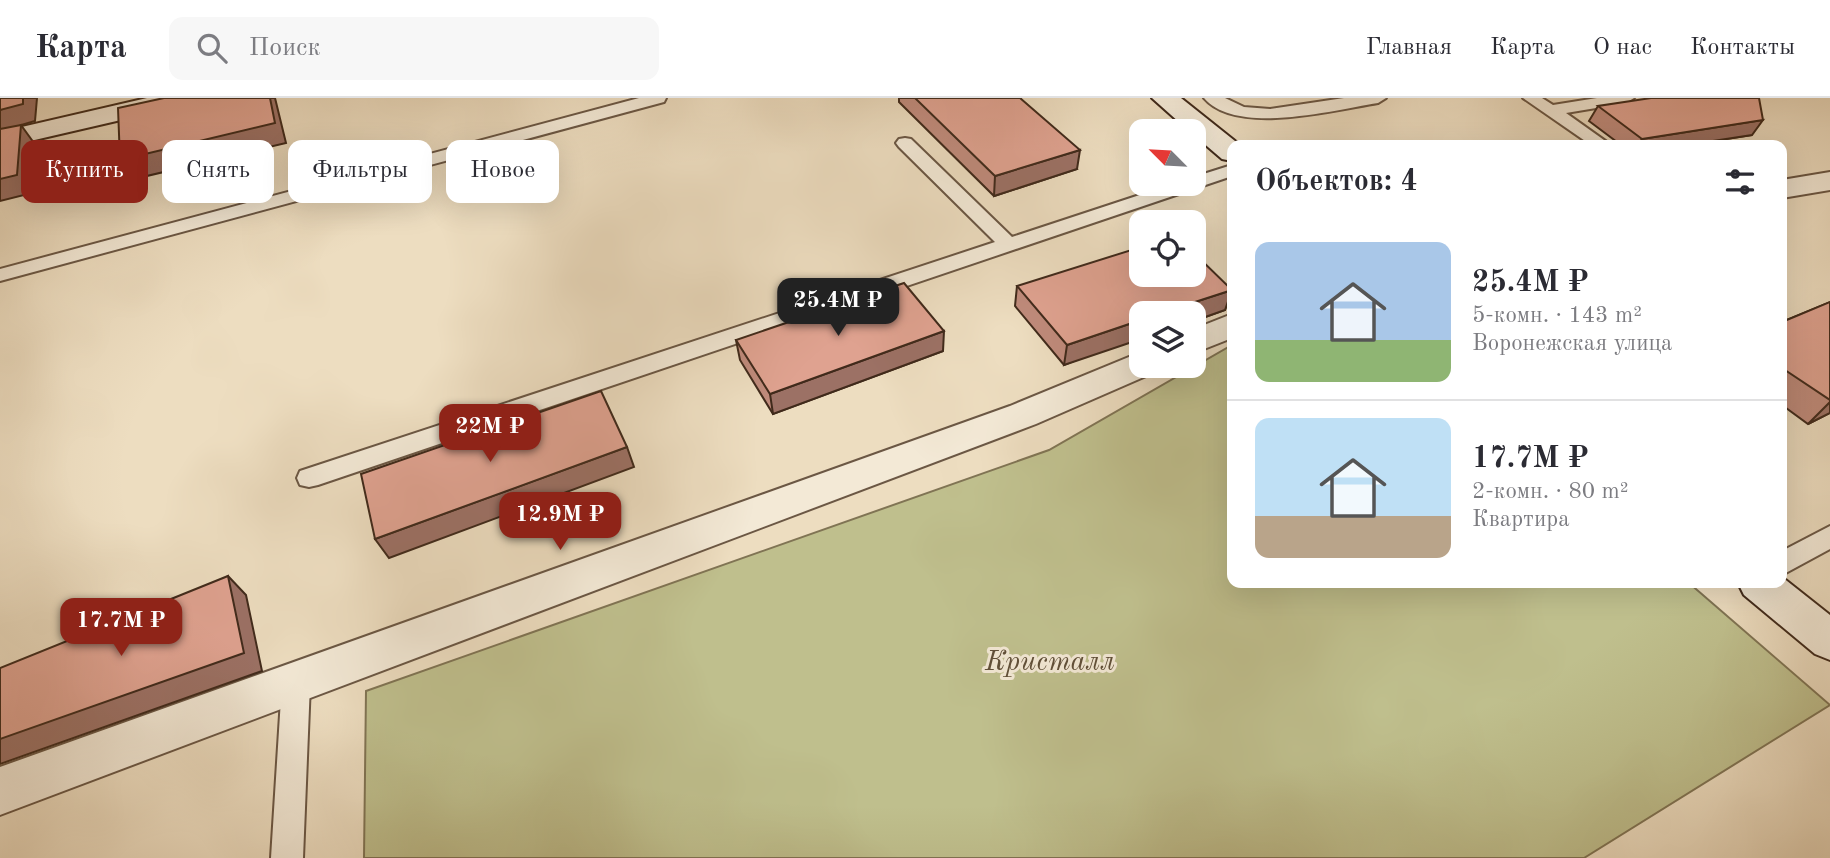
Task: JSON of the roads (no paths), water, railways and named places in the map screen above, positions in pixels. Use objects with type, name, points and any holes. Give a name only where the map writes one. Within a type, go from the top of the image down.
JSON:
[{"type":"street","points":[[0,139],[181,98]]},
{"type":"street","points":[[1164,98],[1227,149]]},
{"type":"street","points":[[1787,188],[1830,180]]},
{"type":"street","points":[[1206,337],[1227,327]]},
{"type":"street","points":[[0,791],[1010,420],[1129,369]]},
{"type":"street","points":[[1765,588],[1830,641]]},
{"type":"lane","points":[[0,275],[658,98]]},
{"type":"lane","points":[[1212,98],[1241,111],[1270,114],[1378,98]]},
{"type":"lane","points":[[1531,98],[1594,140]]},
{"type":"lane","points":[[1550,111],[1626,98]]},
{"type":"lane","points":[[905,143],[1009,245]]},
{"type":"lane","points":[[1206,178],[1227,172]]},
{"type":"lane","points":[[309,478],[1154,196]]},
{"type":"lane","points":[[1787,561],[1830,536]]},
{"type":"lane","points":[[287,858],[296,682]]},
{"type":"park label","name":"Кристалл","points":[[1050,660]]}]
